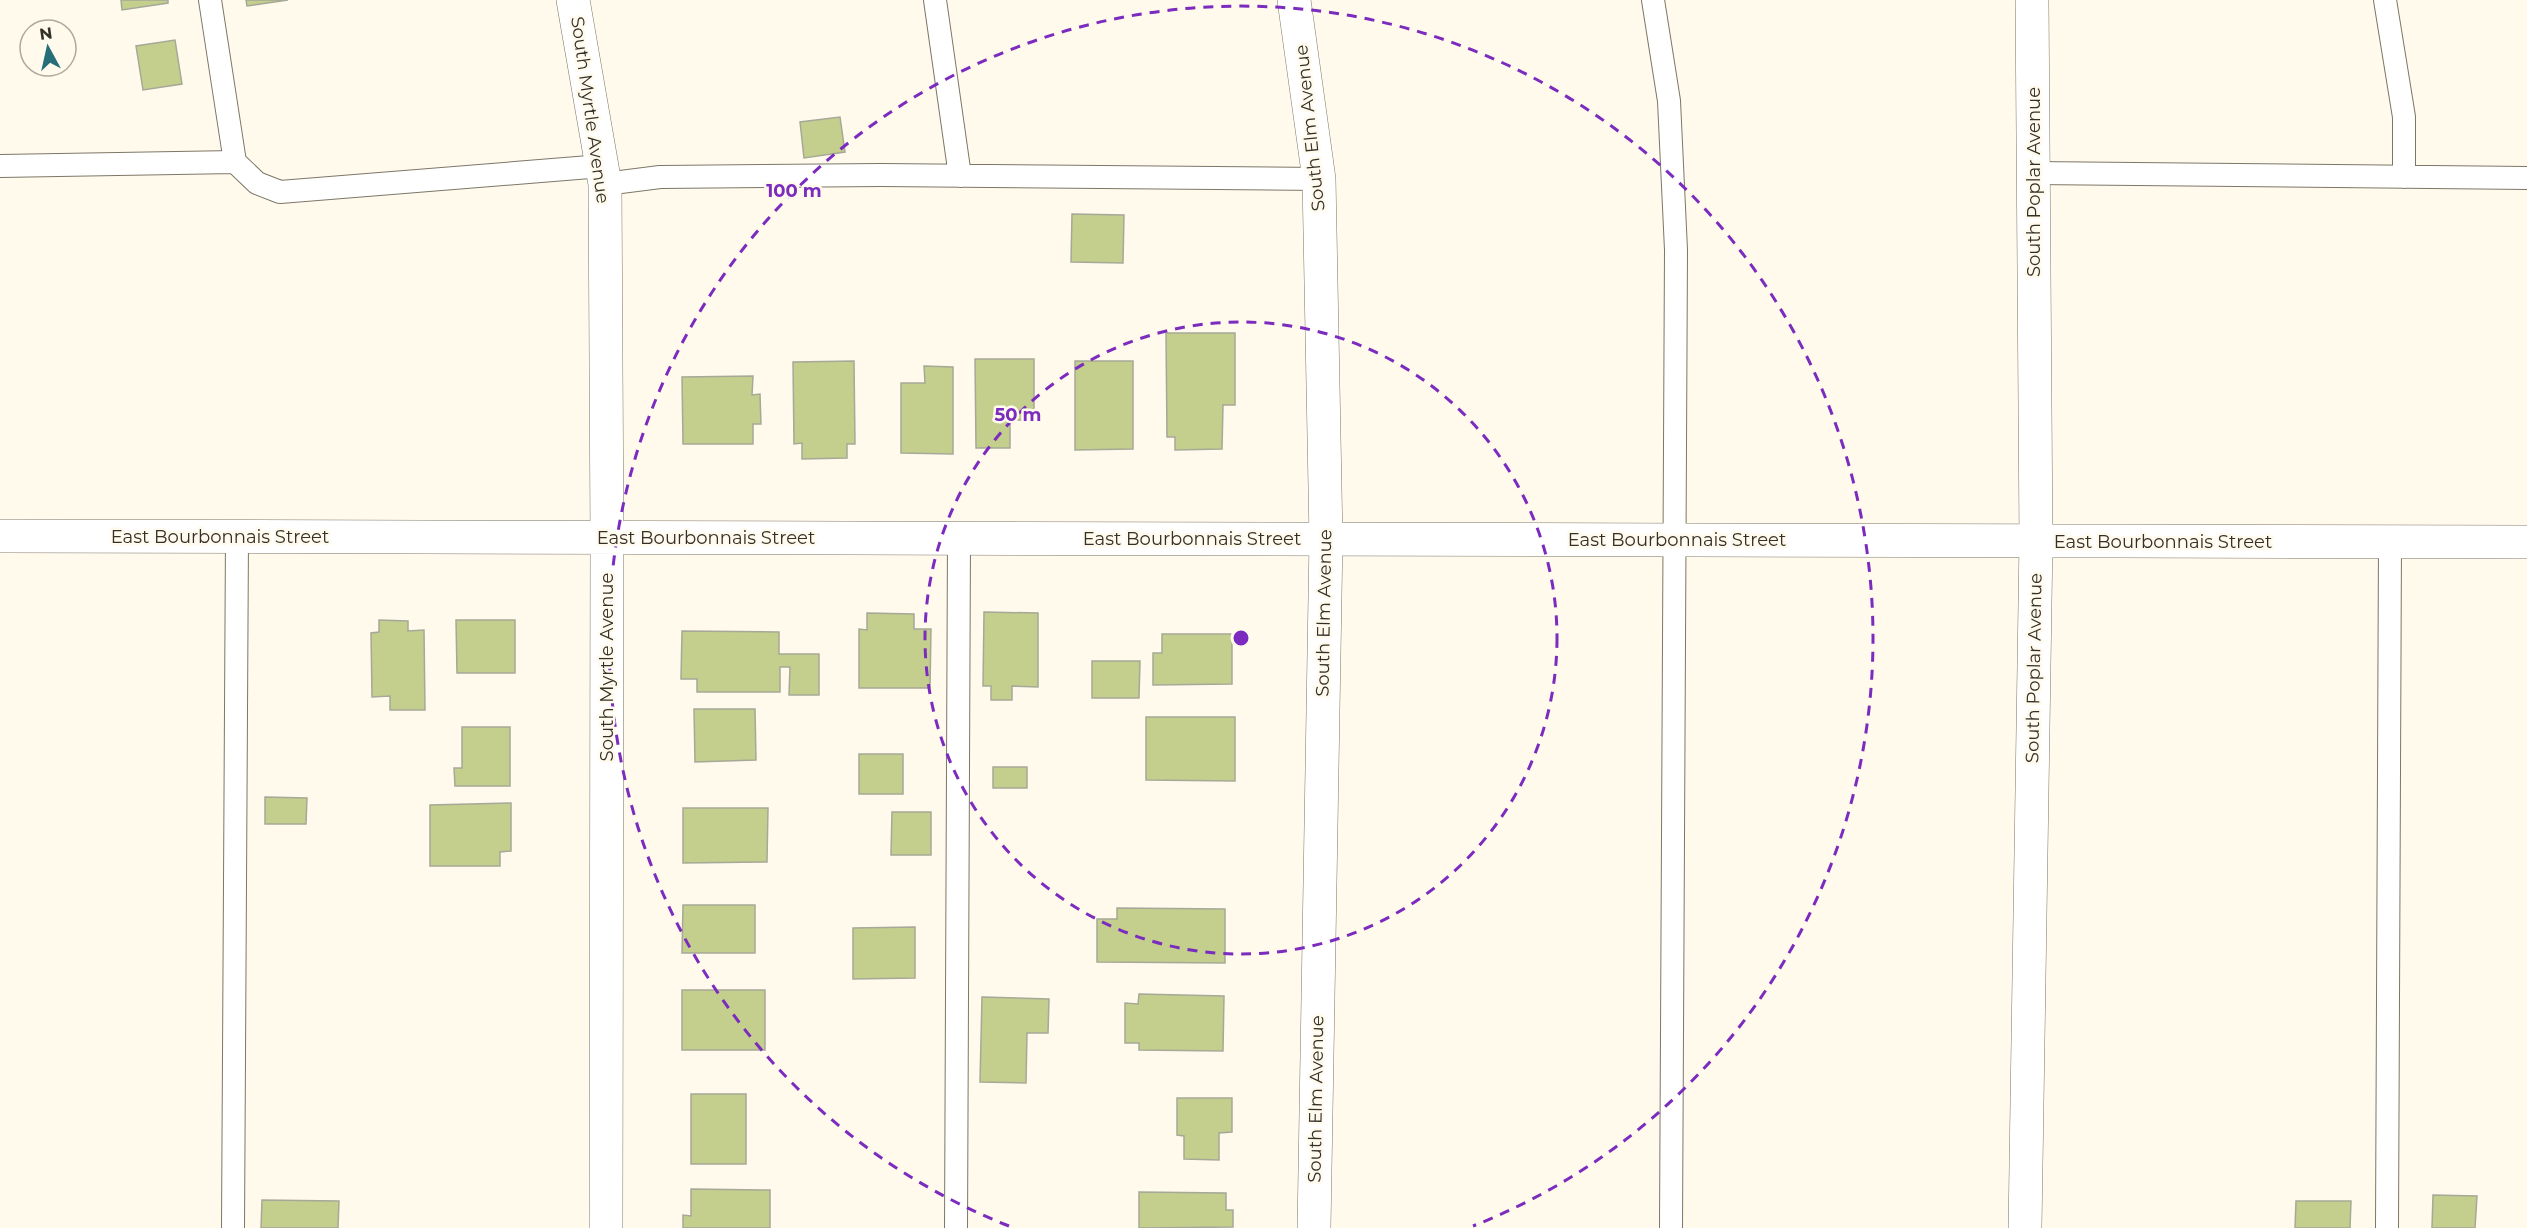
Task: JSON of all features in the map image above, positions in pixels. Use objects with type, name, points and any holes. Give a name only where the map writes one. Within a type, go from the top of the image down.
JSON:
[{"type":"street","name":"South Myrtle Avenue","points":[[573,0],[603,175],[607,537],[606,1228]]},
{"type":"street","name":"South Elm Avenue","points":[[1294,0],[1319,179],[1326,539],[1314,1228]]},
{"type":"street","name":"South Poplar Avenue","points":[[2025,1228],[2036,542],[2032,0]]},
{"type":"street","name":"East Bourbonnais Street","points":[[0,536],[2527,542]]},
{"type":"lane","points":[[210,0],[235,162],[257,183],[280,192],[603,175],[1319,179]]},
{"type":"lane","points":[[935,0],[960,176]]},
{"type":"lane","points":[[1653,0],[1669,101],[1676,250],[1671,1228]]},
{"type":"lane","points":[[2385,0],[2403,117],[2404,177]]},
{"type":"lane","points":[[0,166],[235,162]]},
{"type":"lane","points":[[2034,173],[2527,178]]},
{"type":"lane","points":[[233,1228],[237,537]]},
{"type":"lane","points":[[956,1228],[959,539]]},
{"type":"lane","points":[[2387,1228],[2390,542]]},
{"type":"building","points":[[121,0],[168,0],[168,3],[122,10]]},
{"type":"building","points":[[246,0],[288,0],[247,6]]},
{"type":"building","points":[[175,40],[182,84],[143,90],[136,46]]},
{"type":"building","points":[[840,117],[845,152],[804,158],[800,122]]},
{"type":"building","points":[[1072,214],[1124,215],[1123,263],[1071,262]]},
{"type":"building","points":[[1166,333],[1235,333],[1235,405],[1223,405],[1222,449],[1175,450],[1175,437],[1167,437]]},
{"type":"building","points":[[975,359],[1034,359],[1034,420],[1010,420],[1010,448],[976,448]]},
{"type":"building","points":[[854,361],[855,444],[847,444],[847,458],[802,459],[802,443],[794,444],[793,362]]},
{"type":"building","points":[[1075,361],[1133,361],[1133,449],[1075,450]]},
{"type":"building","points":[[924,366],[953,367],[953,454],[901,453],[901,383],[925,383]]},
{"type":"building","points":[[753,376],[752,395],[760,394],[761,424],[753,424],[753,444],[683,444],[682,377]]},
{"type":"building","points":[[984,612],[1038,613],[1038,687],[1012,686],[1012,700],[991,700],[991,686],[983,686]]},
{"type":"building","points":[[867,613],[914,614],[914,629],[931,629],[930,688],[859,688],[859,629],[867,630]]},
{"type":"building","points":[[379,620],[408,621],[408,631],[424,630],[425,710],[390,710],[390,696],[372,697],[371,633],[379,632]]},
{"type":"building","points":[[456,620],[515,620],[515,673],[457,673]]},
{"type":"building","points":[[682,631],[779,632],[779,654],[819,654],[819,695],[789,695],[790,667],[780,667],[780,692],[697,692],[697,679],[681,679]]},
{"type":"building","points":[[1162,634],[1232,634],[1232,684],[1153,685],[1153,653],[1162,653]]},
{"type":"building","points":[[1092,661],[1140,661],[1139,698],[1092,698]]},
{"type":"building","points":[[694,709],[755,709],[756,760],[695,762]]},
{"type":"building","points":[[1146,717],[1235,717],[1235,781],[1146,780]]},
{"type":"building","points":[[462,727],[510,727],[510,786],[455,786],[454,768],[462,768]]},
{"type":"building","points":[[859,754],[903,754],[903,794],[859,794]]},
{"type":"building","points":[[993,767],[1027,767],[1027,788],[993,788]]},
{"type":"building","points":[[265,797],[307,798],[306,824],[265,824]]},
{"type":"building","points":[[511,803],[511,851],[500,852],[500,866],[430,866],[430,805]]},
{"type":"building","points":[[683,808],[768,808],[767,862],[683,863]]},
{"type":"building","points":[[892,812],[931,812],[931,855],[891,855]]},
{"type":"building","points":[[683,905],[755,905],[755,953],[682,953]]},
{"type":"building","points":[[1117,908],[1225,909],[1225,963],[1097,962],[1097,919],[1117,919]]},
{"type":"building","points":[[915,927],[915,978],[853,979],[853,928]]},
{"type":"building","points":[[682,990],[765,990],[765,1050],[682,1050]]},
{"type":"building","points":[[1139,994],[1224,996],[1223,1051],[1139,1050],[1139,1043],[1125,1043],[1125,1003],[1138,1004]]},
{"type":"building","points":[[982,997],[1049,999],[1048,1033],[1027,1033],[1026,1083],[980,1082]]},
{"type":"building","points":[[691,1094],[746,1094],[746,1164],[691,1164]]},
{"type":"building","points":[[1177,1098],[1232,1098],[1232,1132],[1219,1133],[1219,1160],[1184,1159],[1184,1136],[1177,1135]]},
{"type":"building","points":[[691,1189],[770,1190],[770,1228],[683,1228],[683,1215],[691,1216]]},
{"type":"building","points":[[1139,1192],[1226,1193],[1226,1210],[1233,1210],[1233,1227],[1139,1228]]},
{"type":"building","points":[[2433,1195],[2477,1196],[2475,1228],[2432,1228]]},
{"type":"building","points":[[262,1200],[339,1201],[338,1228],[261,1228]]},
{"type":"building","points":[[2296,1201],[2351,1201],[2350,1228],[2295,1228]]}]
